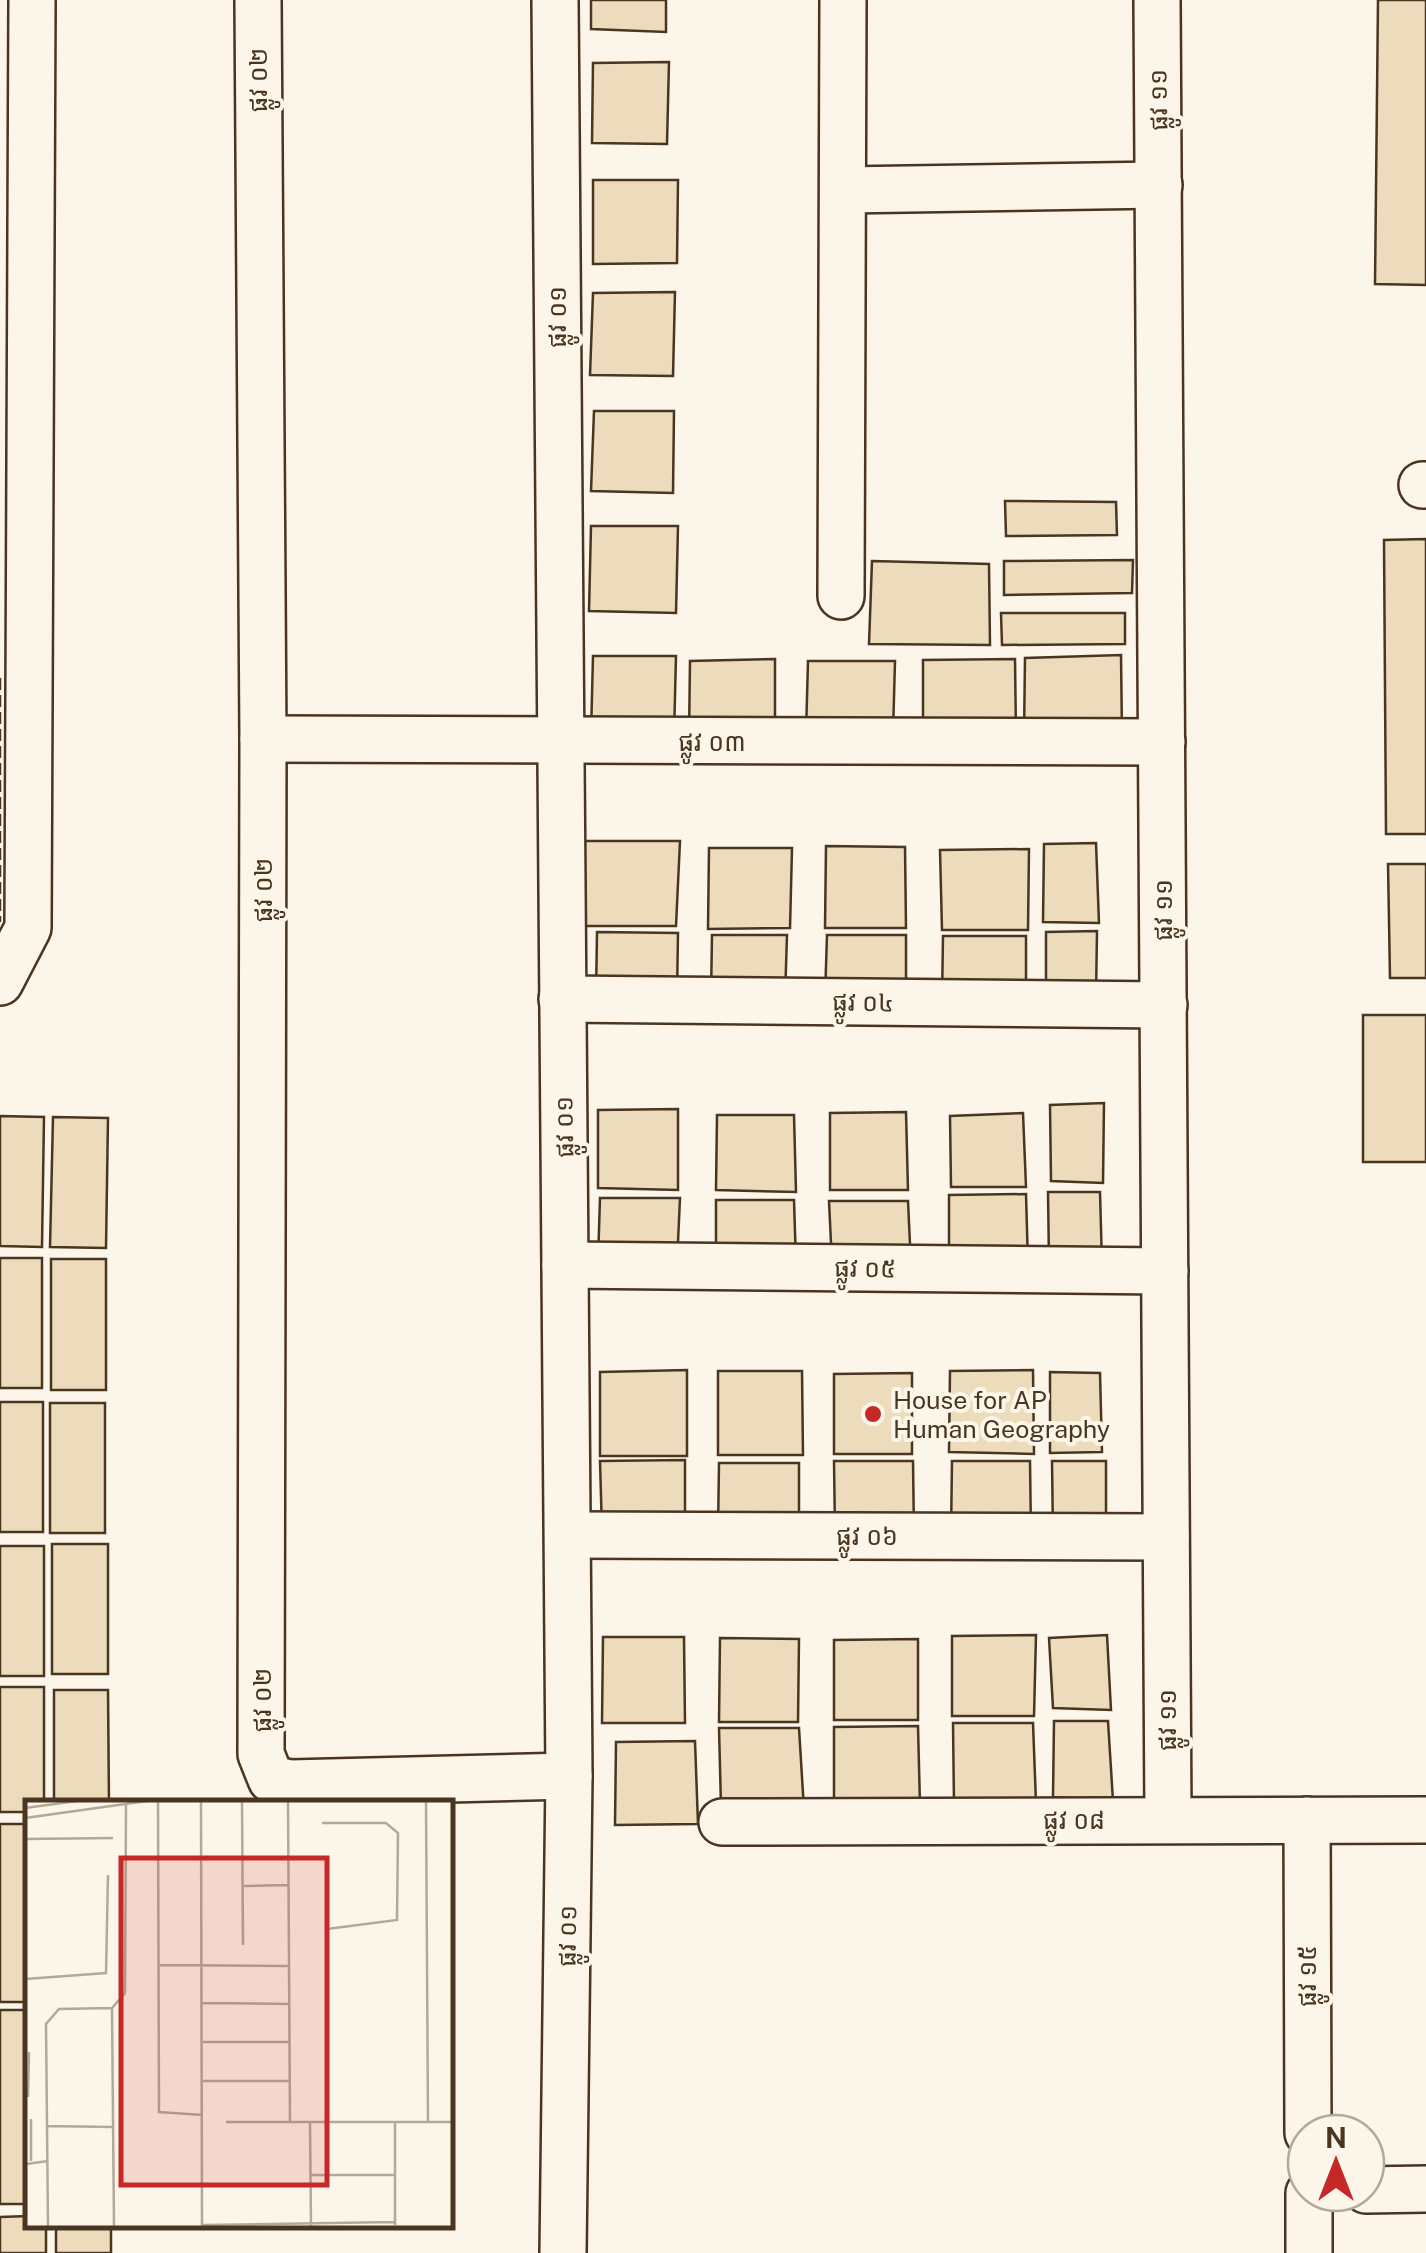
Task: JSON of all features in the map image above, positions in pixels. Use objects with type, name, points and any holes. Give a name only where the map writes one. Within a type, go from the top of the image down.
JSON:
[{"type":"street","points":[[0,982],[28,928],[15,254],[32,0]]},
{"type":"street","name":"ផ្លូវ ០២","points":[[258,0],[264,739],[262,1754],[270,1779],[290,1783],[570,1776]]},
{"type":"street","name":"ផ្លូវ ០១","points":[[555,0],[570,1776],[563,2253]]},
{"type":"street","points":[[841,596],[843,0]]},
{"type":"street","name":"ផ្លូវ ១១","points":[[1157,0],[1168,1820]]},
{"type":"street","points":[[844,190],[1159,185]]},
{"type":"street","name":"ផ្លូវ ០៣","points":[[264,739],[1162,742]]},
{"type":"street","name":"ផ្លូវ ០៤","points":[[562,999],[1164,1006]]},
{"type":"street","name":"ផ្លូវ ០៥","points":[[565,1266],[1165,1271]]},
{"type":"street","name":"ផ្លូវ ០៦","points":[[568,1535],[1166,1537]]},
{"type":"street","name":"ផ្លូវ ១៥","points":[[1306,1820],[1308,2113]]},
{"type":"street","name":"ផ្លូវ ០៨","points":[[722,1822],[1426,1820]]},
{"type":"street","points":[[1386,2190],[1426,2189]]},
{"type":"street","points":[[1308,2213],[1309,2253]]},
{"type":"building","points":[[591,0],[666,0],[666,32],[591,29]]},
{"type":"building","points":[[1378,0],[1426,0],[1426,285],[1375,284]]},
{"type":"building","points":[[669,62],[667,144],[592,143],[593,63]]},
{"type":"building","points":[[593,180],[678,180],[677,263],[593,264]]},
{"type":"building","points":[[675,292],[673,376],[590,375],[593,293]]},
{"type":"building","points":[[594,411],[674,411],[673,493],[591,491]]},
{"type":"building","points":[[1005,501],[1116,502],[1117,535],[1006,536]]},
{"type":"building","points":[[591,526],[678,526],[676,613],[589,611]]},
{"type":"building","points":[[1426,539],[1426,834],[1386,834],[1384,540]]},
{"type":"building","points":[[1133,560],[1132,593],[1004,595],[1004,561]]},
{"type":"building","points":[[872,561],[989,564],[990,645],[869,644]]},
{"type":"building","points":[[1001,613],[1125,613],[1125,644],[1002,645]]},
{"type":"building","points":[[1121,655],[1122,736],[1024,735],[1025,658]]},
{"type":"building","points":[[593,656],[676,656],[674,736],[591,735]]},
{"type":"building","points":[[775,659],[775,737],[689,737],[690,661]]},
{"type":"building","points":[[1015,659],[1016,736],[923,734],[923,660]]},
{"type":"building","points":[[808,661],[895,661],[893,734],[806,734]]},
{"type":"building","points":[[577,841],[680,841],[676,926],[577,926]]},
{"type":"building","points":[[1096,843],[1099,923],[1043,922],[1044,844]]},
{"type":"building","points":[[826,846],[905,847],[906,928],[825,928]]},
{"type":"building","points":[[709,848],[792,848],[790,928],[708,929]]},
{"type":"building","points":[[1029,849],[1028,930],[942,930],[940,850]]},
{"type":"building","points":[[1388,864],[1426,864],[1426,978],[1390,978]]},
{"type":"building","points":[[1097,931],[1096,997],[1046,997],[1046,932]]},
{"type":"building","points":[[597,932],[678,933],[677,996],[596,996]]},
{"type":"building","points":[[712,935],[787,935],[785,998],[711,998]]},
{"type":"building","points":[[827,935],[906,935],[906,999],[825,998]]},
{"type":"building","points":[[943,936],[1026,936],[1026,1002],[942,1001]]},
{"type":"building","points":[[1363,1015],[1426,1015],[1426,1162],[1363,1162]]},
{"type":"building","points":[[1104,1103],[1103,1183],[1051,1181],[1050,1105]]},
{"type":"building","points":[[678,1109],[678,1190],[598,1188],[598,1110]]},
{"type":"building","points":[[906,1112],[908,1190],[830,1190],[830,1113]]},
{"type":"building","points":[[1023,1113],[1026,1187],[951,1187],[950,1116]]},
{"type":"building","points":[[717,1115],[794,1115],[796,1192],[716,1190]]},
{"type":"building","points":[[0,1116],[44,1117],[42,1247],[0,1246]]},
{"type":"building","points":[[53,1117],[108,1118],[106,1248],[50,1247]]},
{"type":"building","points":[[1048,1192],[1100,1192],[1102,1265],[1049,1262]]},
{"type":"building","points":[[1026,1194],[1028,1265],[949,1262],[949,1195]]},
{"type":"building","points":[[600,1198],[680,1198],[677,1264],[598,1262]]},
{"type":"building","points":[[716,1200],[794,1200],[796,1264],[716,1263]]},
{"type":"building","points":[[829,1201],[908,1201],[911,1266],[832,1264]]},
{"type":"building","points":[[0,1258],[42,1258],[42,1388],[0,1388]]},
{"type":"building","points":[[51,1259],[106,1259],[106,1390],[51,1390]]},
{"type":"building","points":[[687,1370],[687,1456],[600,1456],[600,1372]]},
{"type":"building","points":[[1033,1370],[1034,1454],[949,1452],[950,1371]]},
{"type":"building","points":[[718,1371],[802,1371],[803,1455],[718,1455]]},
{"type":"building","points":[[1050,1372],[1100,1373],[1102,1452],[1050,1453]]},
{"type":"building","name":"House for AP Human Geography","points":[[912,1373],[912,1454],[834,1454],[834,1374]]},
{"type":"building","points":[[0,1402],[43,1402],[43,1532],[0,1532]]},
{"type":"building","points":[[50,1403],[105,1403],[105,1533],[50,1533]]},
{"type":"building","points":[[685,1460],[685,1532],[602,1531],[600,1461]]},
{"type":"building","points":[[834,1461],[913,1461],[914,1534],[835,1533]]},
{"type":"building","points":[[952,1461],[1030,1461],[1031,1535],[951,1534]]},
{"type":"building","points":[[1052,1461],[1106,1461],[1106,1534],[1053,1535]]},
{"type":"building","points":[[719,1463],[799,1463],[799,1533],[718,1532]]},
{"type":"building","points":[[52,1544],[108,1544],[108,1674],[52,1674]]},
{"type":"building","points":[[0,1546],[44,1546],[44,1676],[0,1676]]},
{"type":"building","points":[[1036,1635],[1034,1716],[952,1716],[952,1636]]},
{"type":"building","points":[[1107,1635],[1111,1710],[1053,1708],[1049,1638]]},
{"type":"building","points":[[603,1637],[684,1637],[685,1723],[602,1723]]},
{"type":"building","points":[[720,1638],[799,1639],[798,1722],[719,1722]]},
{"type":"building","points":[[918,1639],[918,1720],[834,1720],[834,1640]]},
{"type":"building","points":[[0,1687],[44,1687],[44,1800],[25,1800],[25,1812],[0,1812]]},
{"type":"building","points":[[54,1690],[108,1690],[109,1800],[54,1800]]},
{"type":"building","points":[[1054,1721],[1108,1721],[1113,1801],[1053,1797]]},
{"type":"building","points":[[953,1723],[1033,1723],[1036,1803],[954,1805]]},
{"type":"building","points":[[918,1726],[920,1806],[834,1807],[834,1727]]},
{"type":"building","points":[[719,1728],[799,1728],[804,1810],[721,1806]]},
{"type":"building","points":[[695,1741],[698,1824],[615,1825],[616,1742]]},
{"type":"building","points":[[0,1824],[25,1824],[25,2002],[0,2002]]},
{"type":"building","points":[[0,2010],[25,2010],[25,2204],[0,2204]]},
{"type":"building","points":[[25,2216],[25,2228],[46,2228],[46,2253],[0,2253],[0,2217]]},
{"type":"building","points":[[56,2228],[111,2228],[111,2253],[56,2253]]},
{"type":"fence","points":[[0,678],[0,922]]},
{"type":"place","name":"House for AP Human Geography","points":[[873,1414]]}]
